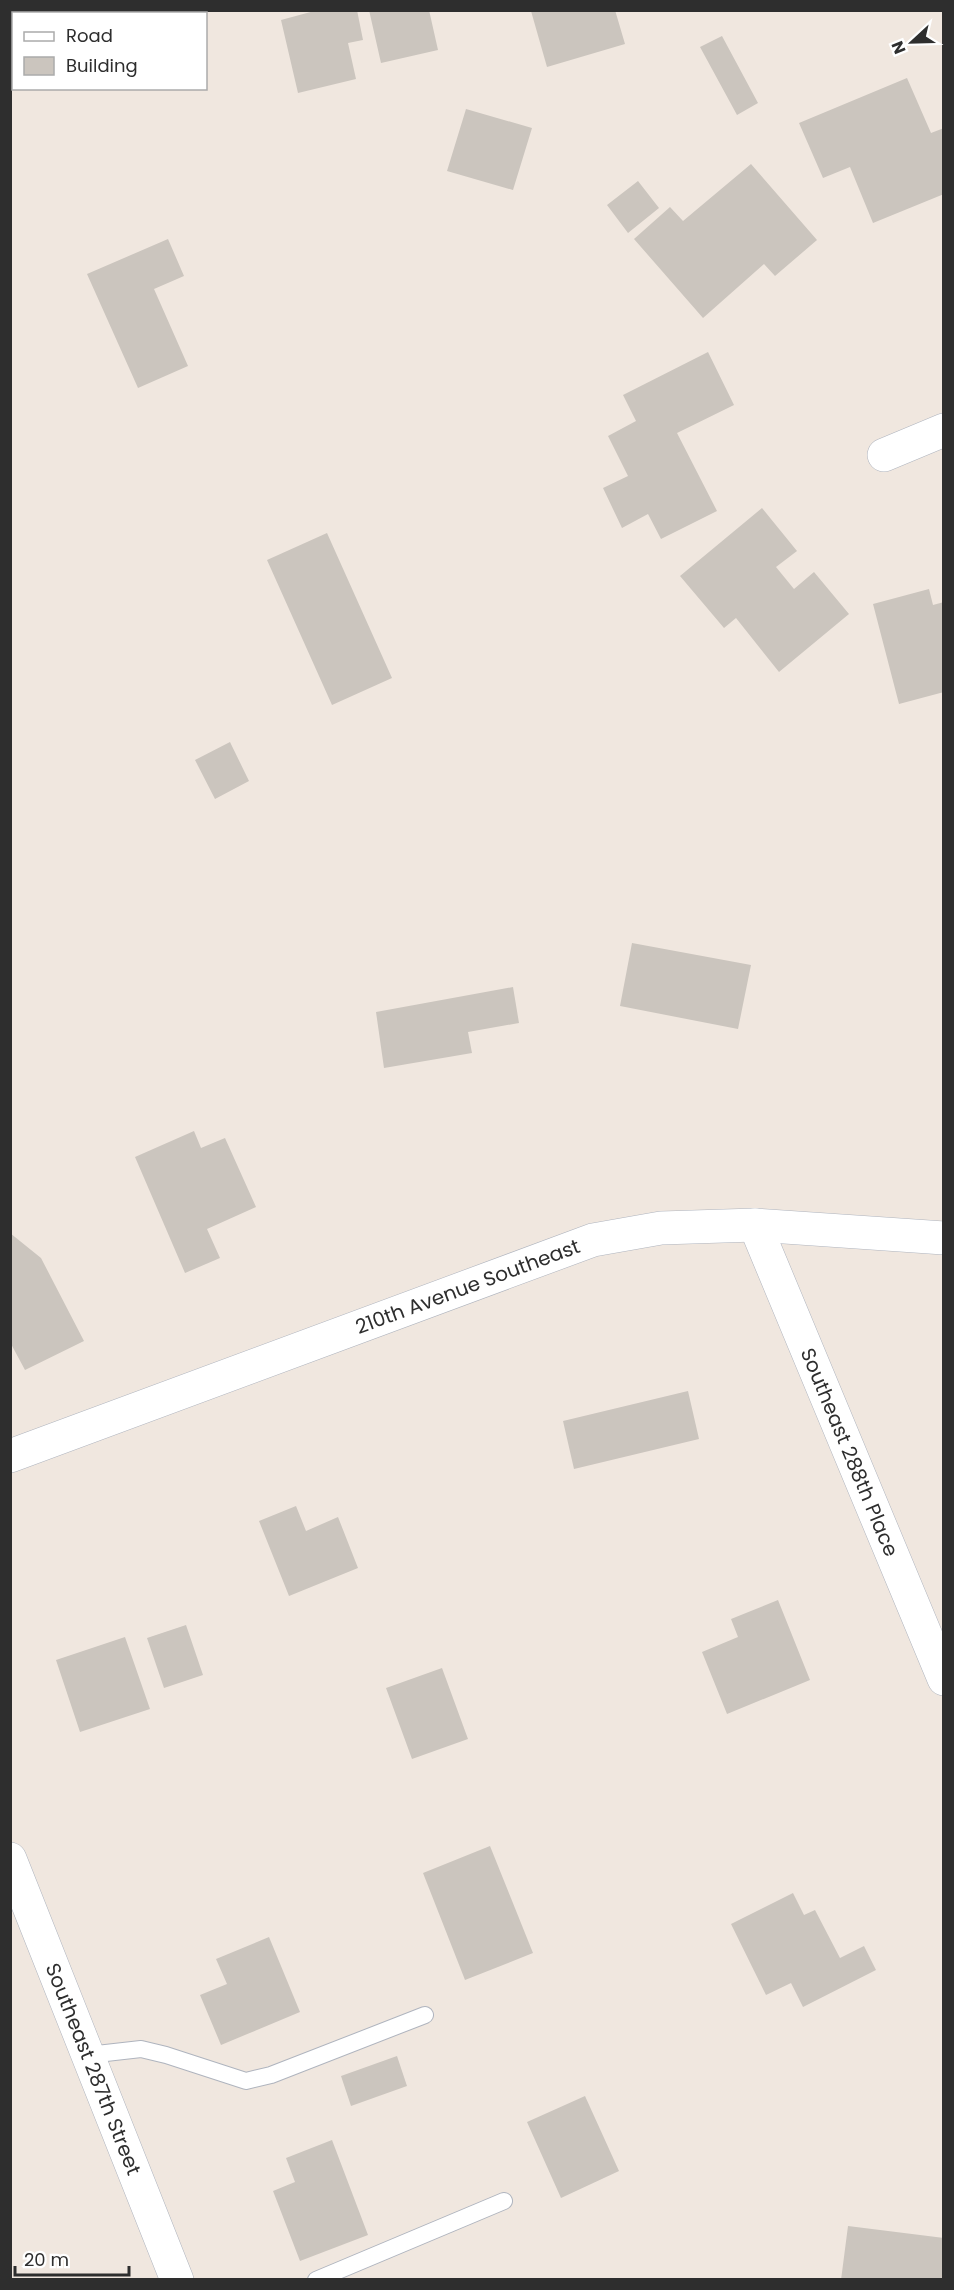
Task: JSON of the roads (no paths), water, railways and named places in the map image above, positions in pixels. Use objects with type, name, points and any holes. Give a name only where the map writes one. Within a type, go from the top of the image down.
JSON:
[{"type":"street","points":[[884,455],[944,430]]},
{"type":"street","name":"210th Avenue Southeast","points":[[10,1456],[593,1240],[661,1228],[755,1225],[944,1238]]},
{"type":"street","name":"Southeast 288th Place","points":[[755,1225],[944,1679]]},
{"type":"street","name":"Southeast 287th Street","points":[[10,1859],[177,2280]]},
{"type":"lane","points":[[88,2055],[141,2049],[246,2081],[271,2075],[425,2015]]},
{"type":"lane","points":[[316,2280],[504,2201]]}]
